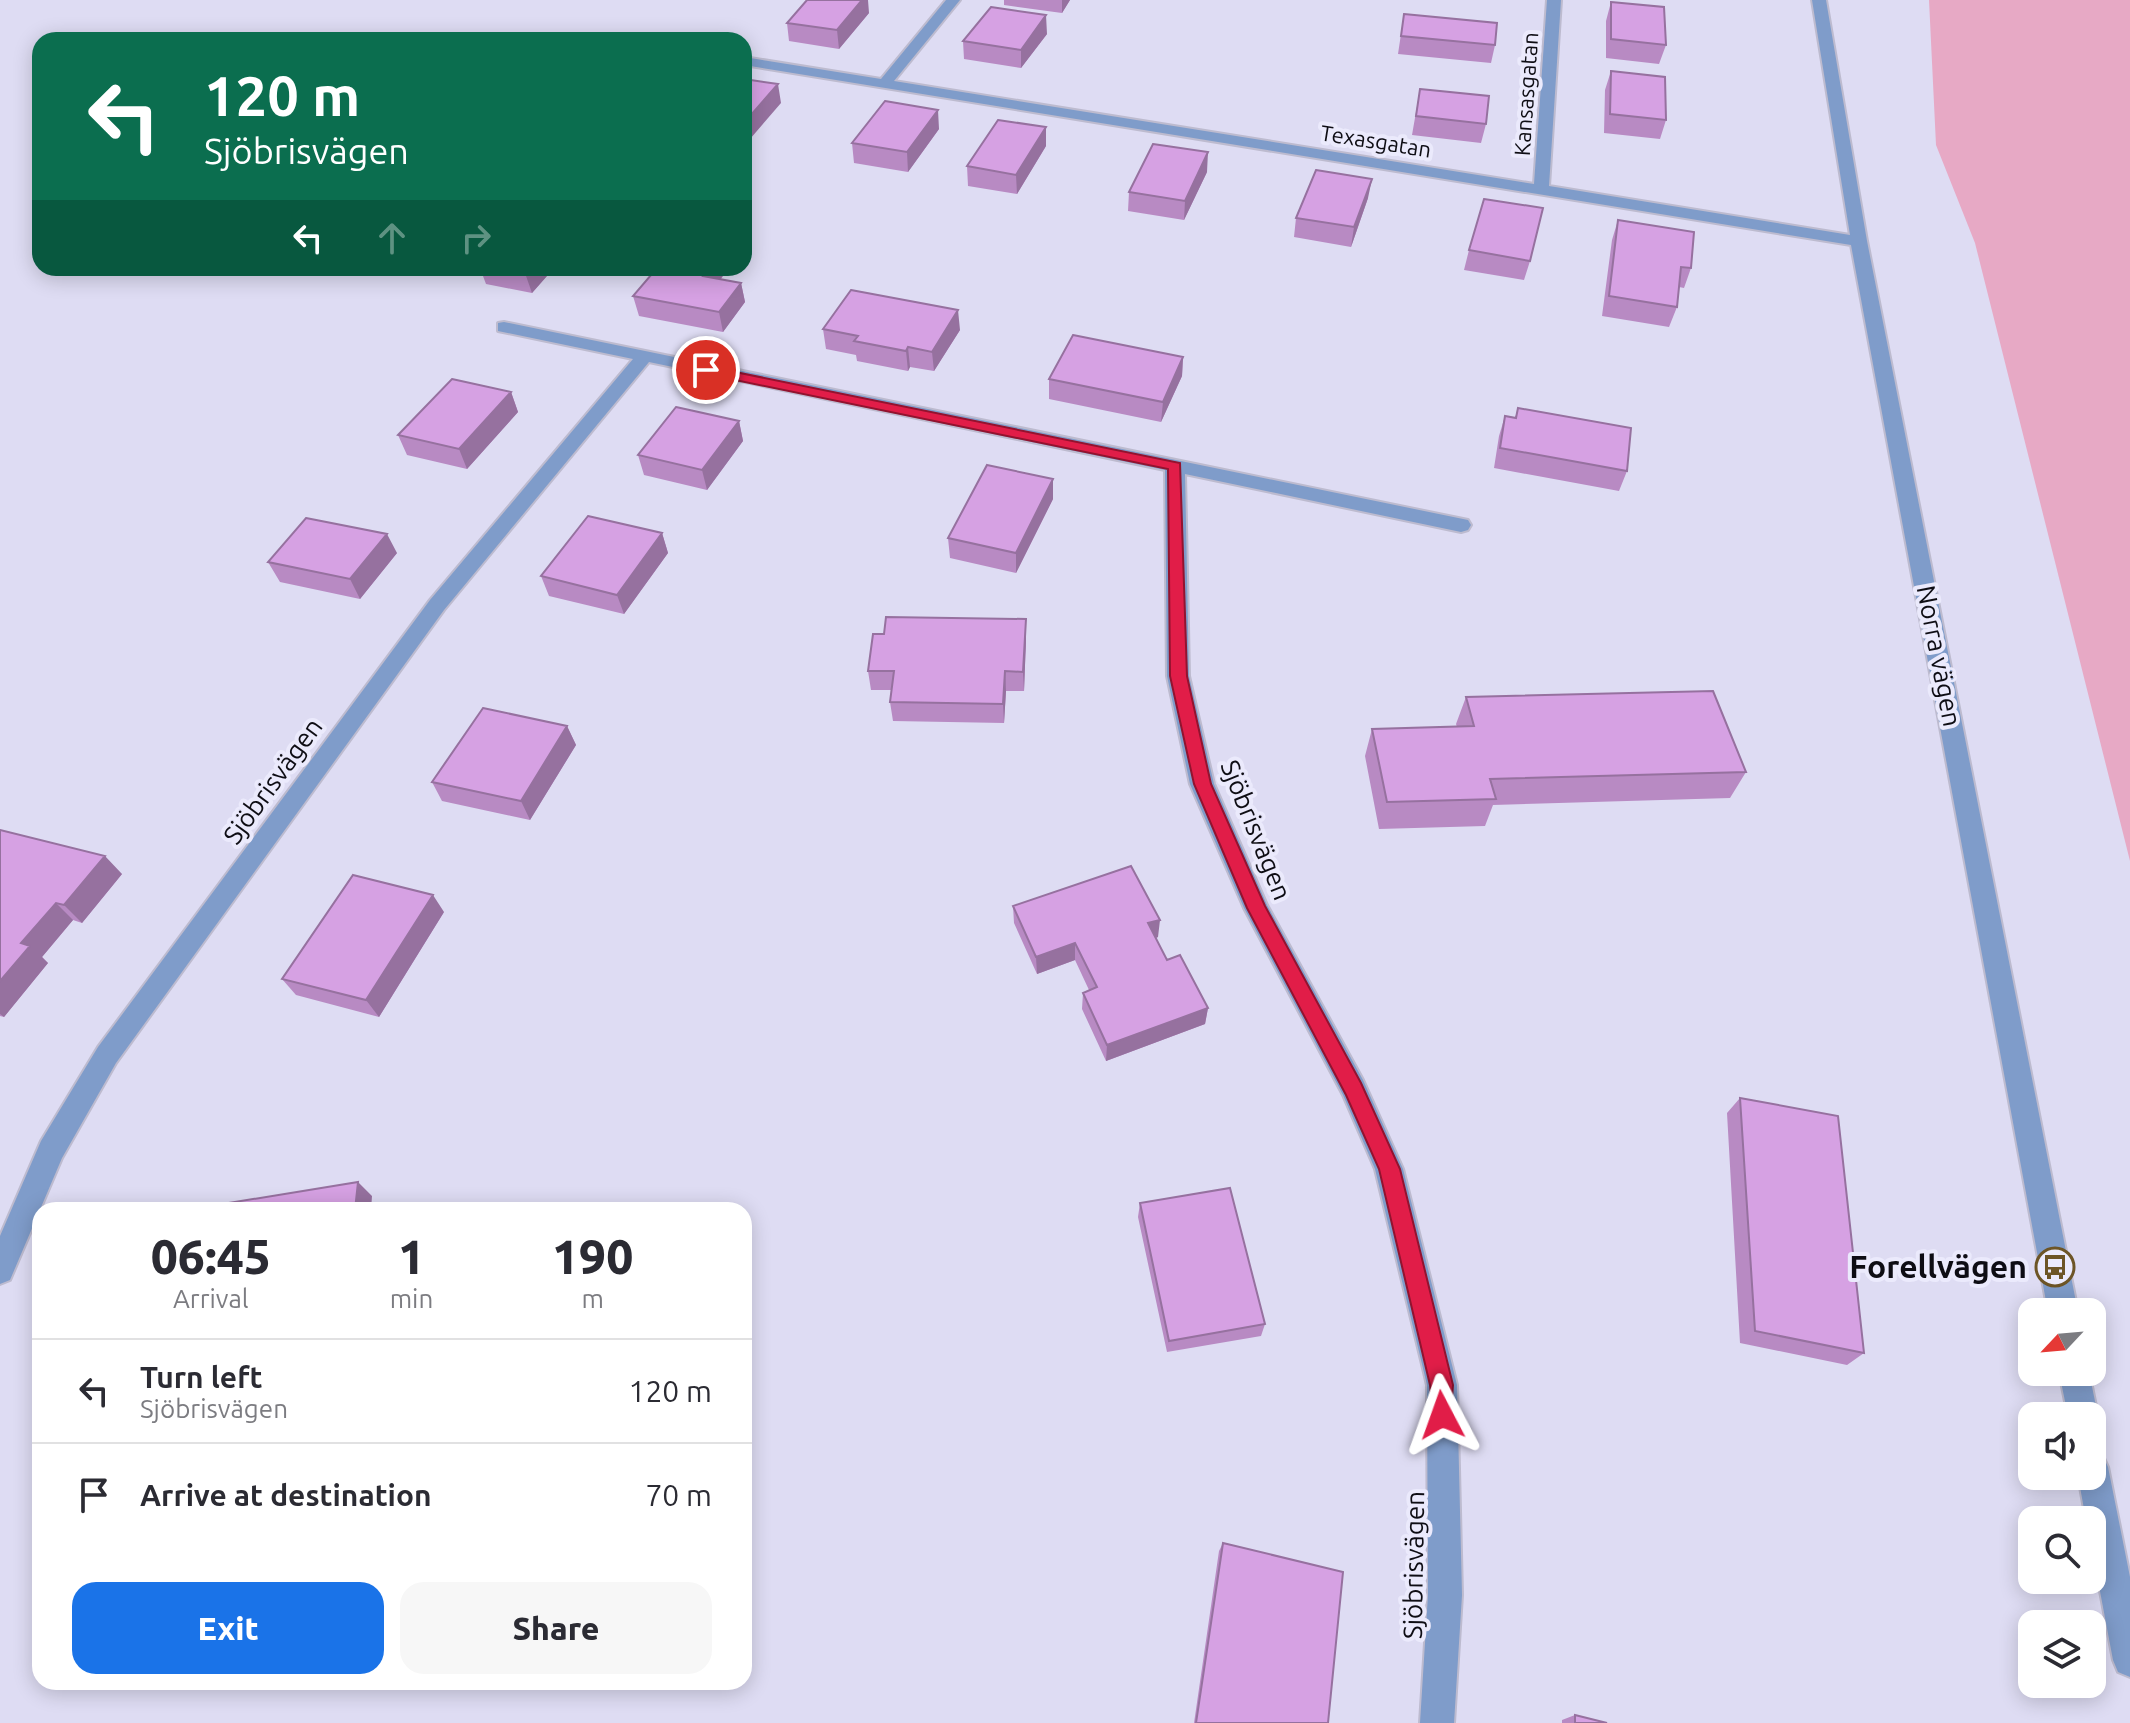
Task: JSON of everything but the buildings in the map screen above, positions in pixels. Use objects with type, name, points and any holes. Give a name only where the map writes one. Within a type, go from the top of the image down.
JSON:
[{"type":"street","points":[[885,83],[953,0]]},
{"type":"street","name":"Kansasgatan","points":[[1541,190],[1554,0]]},
{"type":"street","name":"Norra vägen","points":[[1819,0],[1859,241],[2060,1298]]},
{"type":"street","name":"Texasgatan","points":[[752,62],[1859,241]]},
{"type":"street","points":[[504,327],[1461,525]]},
{"type":"street","name":"Sjöbrisvägen","points":[[0,1270],[51,1150],[107,1055],[437,605],[643,358]]},
{"type":"street","name":"Sjöbrisvägen","points":[[1175,466],[1178,676],[1202,784],[1256,908],[1354,1089],[1389,1169],[1442,1385],[1445,1595],[1437,1723]]},
{"type":"street","points":[[2097,1490],[2130,1660]]},
{"type":"shaded area","points":[[1929,0],[2130,0],[2130,861],[1975,243],[1936,145]]},
{"type":"place","name":"Forellvägen","points":[[2055,1267]]},
{"type":"route","points":[[706,370],[1175,466],[1178,676],[1202,784],[1256,908],[1354,1089],[1389,1169],[1411,1247],[1442,1385],[1442,1415]]}]
